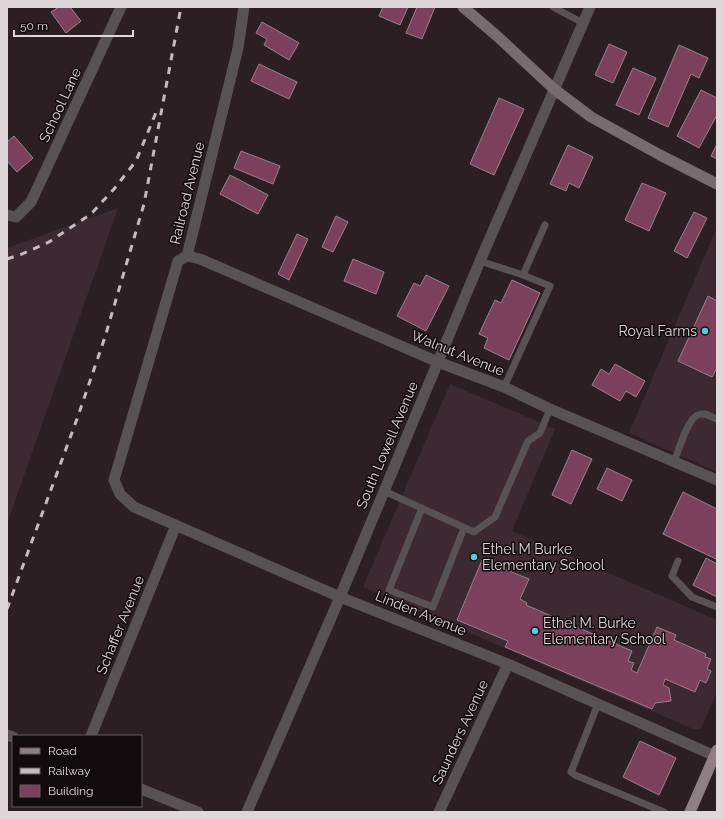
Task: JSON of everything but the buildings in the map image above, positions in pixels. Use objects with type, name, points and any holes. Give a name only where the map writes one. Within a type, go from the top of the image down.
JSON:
[{"type":"main road","points":[[464,7],[554,89],[591,117],[717,184]]},
{"type":"main road","points":[[690,812],[716,753]]},
{"type":"street","name":"School Lane","points":[[7,215],[16,217],[32,202],[121,7]]},
{"type":"street","name":"Railroad Avenue","points":[[120,494],[114,480],[178,261],[187,256],[238,48],[244,7]]},
{"type":"street","name":"South Lowell Avenue","points":[[247,812],[340,597],[480,261],[590,7]]},
{"type":"street","name":"Walnut Avenue","points":[[187,256],[200,259],[438,362],[504,387],[550,409],[717,480]]},
{"type":"street","name":"Linden Avenue","points":[[120,494],[134,507],[340,597],[508,664],[598,704],[716,753]]},
{"type":"street","name":"Schaffer Avenue","points":[[91,735],[176,525]]},
{"type":"street","name":"Saunders Avenue","points":[[439,812],[508,664]]},
{"type":"street","points":[[142,789],[198,812]]},
{"type":"lane","points":[[552,7],[583,24]]},
{"type":"lane","points":[[523,275],[545,225]]},
{"type":"lane","points":[[480,261],[523,275],[550,286],[504,387]]},
{"type":"lane","points":[[384,491],[474,532],[495,517],[528,441],[540,434],[550,409]]},
{"type":"lane","points":[[674,462],[687,429],[695,416],[705,414],[717,419]]},
{"type":"lane","points":[[422,508],[389,590],[433,607],[464,528]]},
{"type":"lane","points":[[678,561],[672,576],[692,597],[717,607]]},
{"type":"lane","points":[[598,704],[571,772],[664,812]]},
{"type":"shaded area","points":[[118,208],[7,524],[7,248]]},
{"type":"shaded area","points":[[717,227],[717,472],[629,433]]},
{"type":"shaded area","name":"Ethel M Burke Elementary School","points":[[450,384],[555,429],[512,531],[717,620],[717,692],[700,729],[693,729],[363,587]]},
{"type":"railway","points":[[7,609],[77,419],[105,337],[144,204],[181,7]]},
{"type":"railway","points":[[7,259],[49,242],[91,214],[114,189],[136,161],[157,107]]},
{"type":"place","name":"Royal Farms","points":[[705,331]]},
{"type":"place","name":"Ethel M Burke Elementary School","points":[[474,557]]},
{"type":"place","name":"Ethel M. Burke Elementary School","points":[[535,631]]}]
